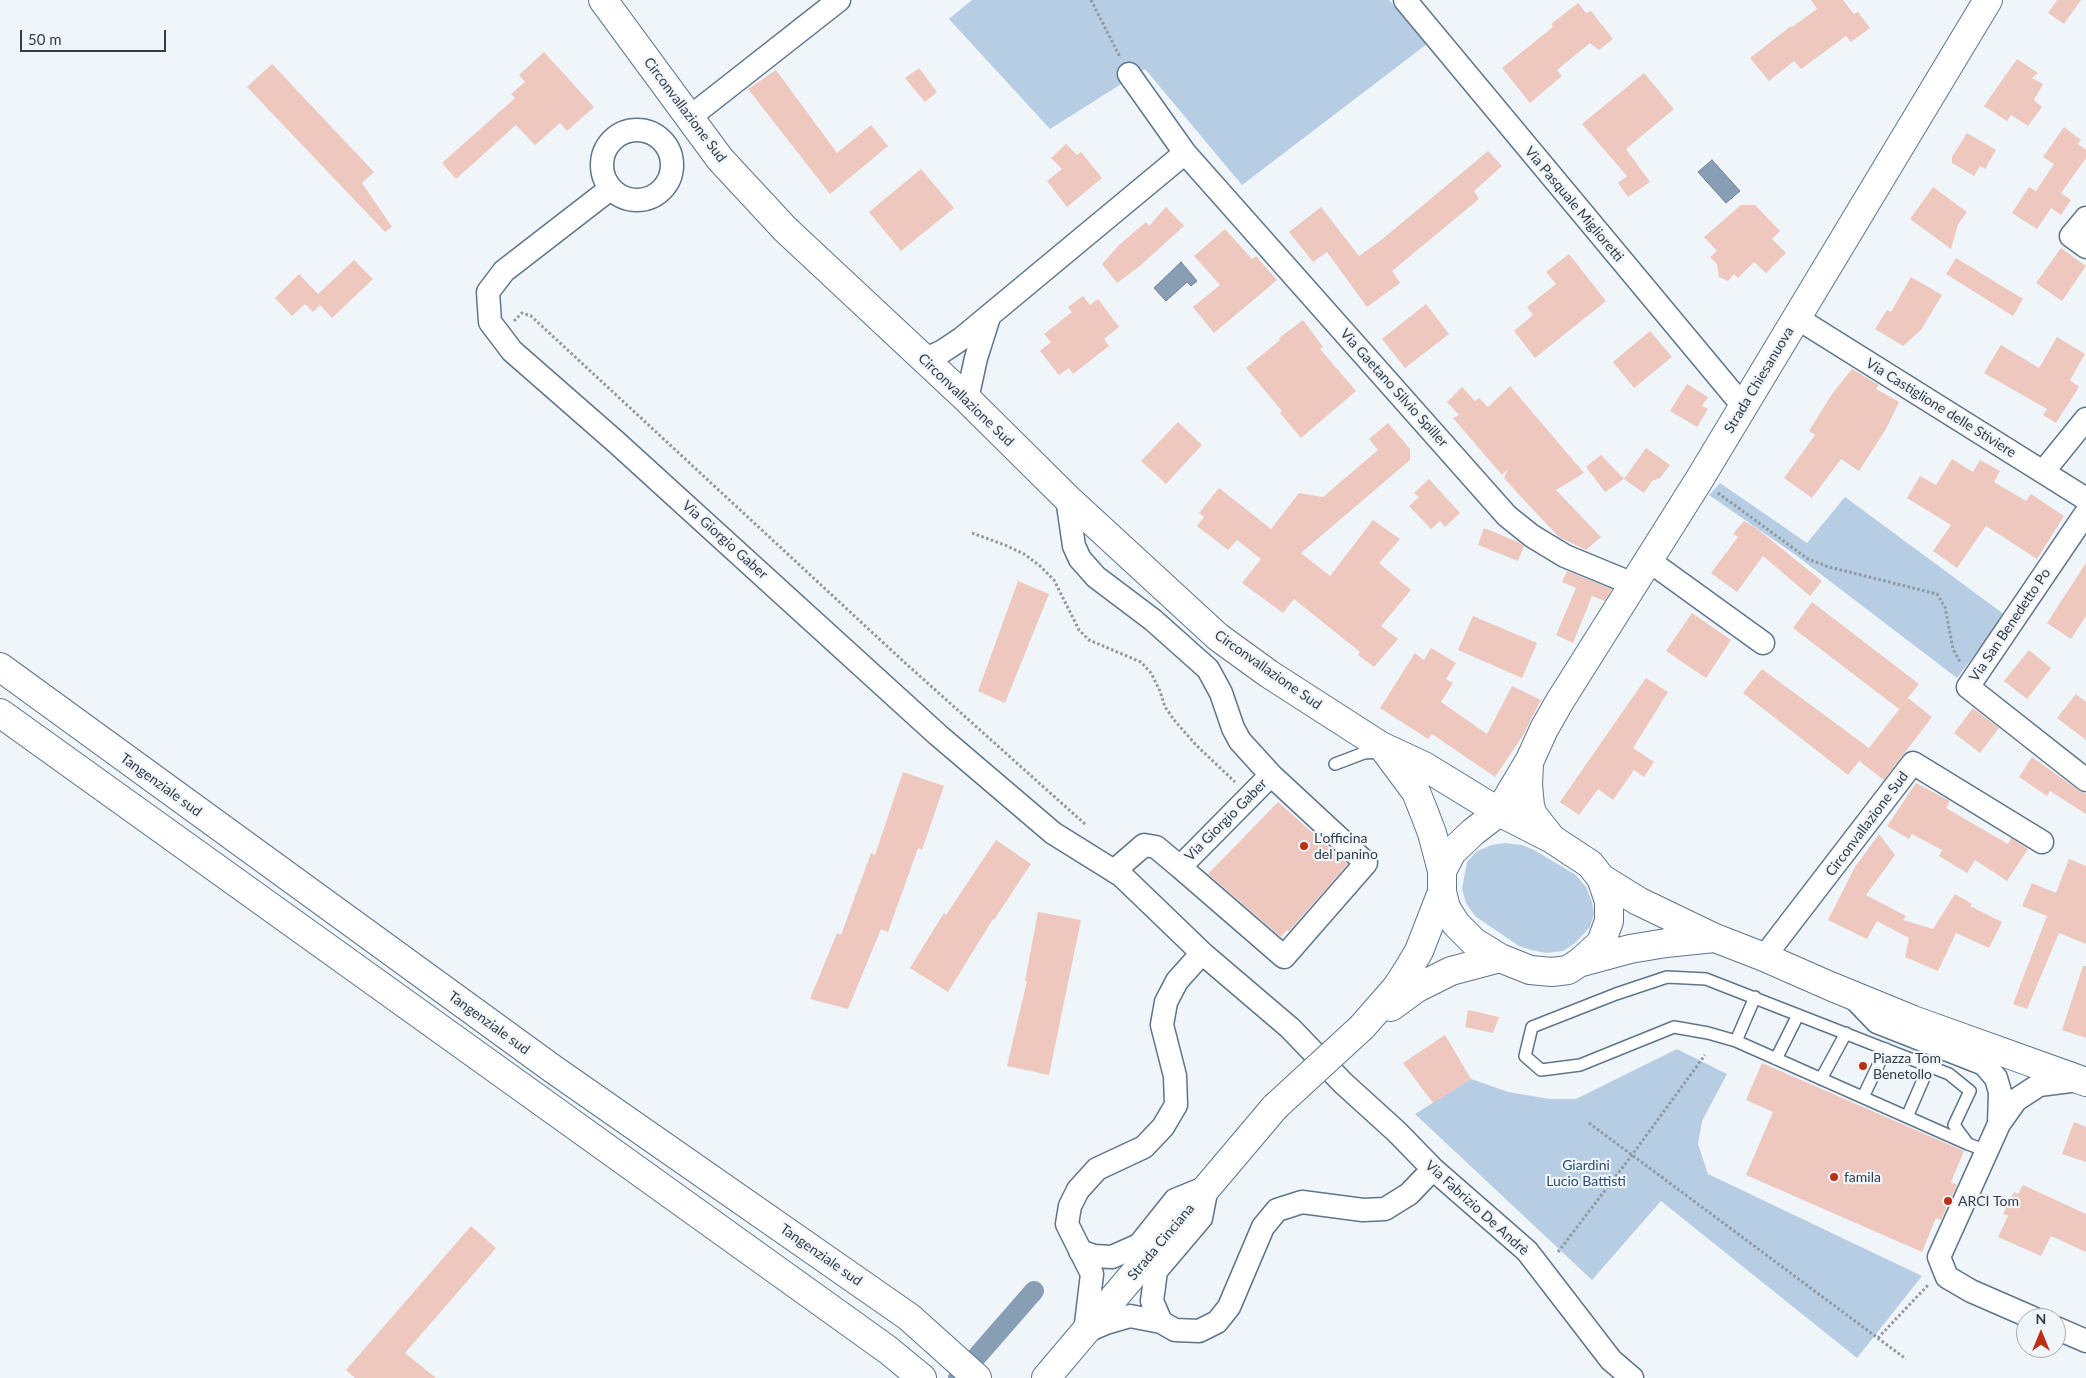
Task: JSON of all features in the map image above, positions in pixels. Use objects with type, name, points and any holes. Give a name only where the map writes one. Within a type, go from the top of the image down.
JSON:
[{"type":"main road","name":"Circonvallazione Sud","points":[[603,0],[720,159],[785,229],[967,399],[1067,498],[1218,637],[1269,674],[1384,749],[1424,766],[1500,812]]},
{"type":"main road","name":"Strada Chiesanuova","points":[[1530,760],[1544,729],[1744,406],[1986,1]]},
{"type":"main road","points":[[0,647],[47,689],[182,784],[201,815]]},
{"type":"main road","name":"Tangenziale sud","points":[[0,668],[553,1069],[910,1317],[977,1378]]},
{"type":"main road","points":[[0,713],[888,1350],[922,1378]]},
{"type":"main road","name":"Circonvallazione Sud","points":[[1384,749],[1416,792],[1432,832],[1446,908],[1456,924],[1474,942],[1500,958],[1530,970],[1552,972],[1568,970],[1580,962],[1600,943],[1609,920],[1609,901],[1601,878],[1590,864],[1552,839],[1533,815],[1530,806],[1528,776],[1530,760]]},
{"type":"main road","points":[[1362,1027],[1397,987],[1419,951],[1452,852],[1473,832],[1500,812],[1530,760]]},
{"type":"main road","points":[[1500,812],[1552,839]]},
{"type":"main road","name":"Circonvallazione Sud","points":[[1601,878],[1638,901],[1714,938],[1764,957],[1912,1020],[2082,1081]]},
{"type":"main road","name":"Circonvallazione Sud","points":[[1580,962],[1630,949],[1714,938]]},
{"type":"main road","points":[[1362,1027],[1429,982],[1451,971],[1500,958]]},
{"type":"main road","name":"Strada Cinciana","points":[[1046,1378],[1276,1106],[1362,1027]]},
{"type":"street","points":[[690,117],[839,0]]},
{"type":"street","name":"Via Pasquale Miglioretti","points":[[1405,0],[1744,406]]},
{"type":"street","name":"Via Gaetano Silvio Spiller","points":[[1129,74],[1185,153],[1507,516],[1532,536],[1565,556],[1633,584]]},
{"type":"street","points":[[924,360],[949,347],[990,317],[1185,153]]},
{"type":"street","name":"Via Giorgio Gaber","points":[[610,189],[504,271],[488,292],[490,322],[512,351],[624,449],[938,736],[1053,834],[1122,876],[1202,953],[1238,984]]},
{"type":"street","points":[[2086,218],[2071,236],[2086,247]]},
{"type":"street","points":[[967,399],[976,358],[990,317]]},
{"type":"street","name":"Via Castiglione delle Stiviere","points":[[1796,318],[2086,499]]},
{"type":"street","points":[[2043,472],[2086,419]]},
{"type":"street","points":[[1067,498],[1074,546],[1080,558],[1096,577],[1154,620],[1208,669],[1221,693],[1232,728],[1240,741],[1265,767]]},
{"type":"street","name":"Via San Benedetto Po","points":[[2086,513],[1968,687],[2086,780]]},
{"type":"street","points":[[1648,560],[1764,643]]},
{"type":"street","name":"Circonvallazione Sud","points":[[1764,957],[1914,763],[2042,842]]},
{"type":"street","name":"Via Giorgio Gaber","points":[[1114,872],[1144,844],[1156,847],[1284,957],[1366,863],[1265,767],[1250,796],[1180,867]]},
{"type":"street","points":[[1084,1332],[1092,1274],[1067,1224],[1070,1206],[1078,1190],[1097,1169],[1144,1147],[1163,1127],[1176,1105],[1175,1076],[1162,1025],[1166,1002],[1177,980],[1202,953]]},
{"type":"street","name":"Via Fabrizio De Andrè","points":[[1238,984],[1290,1028],[1343,1083],[1397,1132],[1433,1169],[1527,1251],[1611,1360],[1632,1378]]},
{"type":"street","points":[[1850,994],[1877,1022],[1984,1064],[1996,1078],[2000,1092],[1999,1124]]},
{"type":"street","points":[[2016,1311],[1971,1291],[1948,1277],[1939,1257],[1977,1147],[1999,1124],[2016,1100],[2020,1085],[2018,1058]]},
{"type":"street","points":[[2016,1100],[2039,1085],[2082,1081]]},
{"type":"street","points":[[1084,1332],[1130,1316],[1161,1322],[1175,1330],[1198,1330],[1217,1322],[1229,1307],[1263,1227],[1277,1210],[1302,1202],[1362,1210],[1385,1209],[1409,1194],[1433,1169]]},
{"type":"street","points":[[1080,1251],[1094,1256],[1112,1256],[1138,1245],[1175,1200],[1207,1187]]},
{"type":"street","points":[[1161,1322],[1152,1301],[1156,1272],[1201,1218],[1207,1187]]},
{"type":"street","points":[[2066,1332],[2086,1341]]},
{"type":"lane","points":[[1335,764],[1364,753],[1384,749]]},
{"type":"lane","points":[[1667,977],[1706,979],[1949,1074],[1970,1091],[1954,1125],[1977,1147],[1736,1041],[1708,1033],[1674,1027],[1580,1065],[1541,1070],[1525,1056],[1532,1027],[1616,994],[1667,977]]},
{"type":"lane","points":[[1736,1041],[1755,998]]},
{"type":"lane","points":[[1776,1059],[1798,1015]]},
{"type":"lane","points":[[1821,1079],[1846,1033]]},
{"type":"lane","points":[[1863,1097],[1886,1049]]},
{"type":"lane","points":[[1907,1117],[1929,1066]]},
{"type":"path","points":[[1090,0],[1129,74]]},
{"type":"path","points":[[500,335],[522,313],[531,316],[903,661],[1086,825]]},
{"type":"path","points":[[1699,480],[1808,559],[1829,567],[1937,594],[1945,607],[1955,656],[1960,662],[1978,672]]},
{"type":"path","points":[[972,533],[1024,554],[1040,566],[1054,580],[1079,630],[1089,640],[1141,662],[1151,674],[1165,706],[1175,721],[1196,745],[1250,796]]},
{"type":"path","points":[[1558,1252],[1705,1055]]},
{"type":"path","points":[[1589,1123],[1906,1359]]},
{"type":"path","points":[[1878,1338],[1944,1268]]},
{"type":"green space","points":[[972,0],[1389,0],[1427,44],[1242,185],[1145,69],[1050,129],[949,19]]},
{"type":"green space","points":[[1720,483],[1807,543],[1845,497],[2005,615],[1957,678],[1797,556],[1709,495]]},
{"type":"green space","points":[[1505,843],[1522,845],[1534,850],[1576,875],[1586,887],[1594,914],[1590,927],[1574,944],[1563,951],[1546,953],[1519,946],[1475,916],[1466,903],[1462,889],[1467,862],[1477,851],[1492,845]]},
{"type":"green space","name":"Giardini Lucio Battisti","points":[[1677,1049],[1727,1074],[1702,1121],[1698,1144],[1708,1174],[1922,1276],[1857,1358],[1661,1201],[1592,1280],[1415,1114],[1471,1079],[1508,1092],[1550,1099],[1576,1099]]},
{"type":"shaded area","points":[[1712,160],[1740,191],[1726,203],[1698,172]]},
{"type":"shaded area","points":[[1181,262],[1197,281],[1191,286],[1187,282],[1166,301],[1154,288]]},
{"type":"building","points":[[1811,0],[1843,0],[1854,14],[1858,12],[1870,28],[1851,42],[1846,36],[1801,69],[1794,61],[1769,81],[1750,58],[1791,26],[1817,9]]},
{"type":"building","points":[[2057,0],[2081,0],[2064,24],[2048,13]]},
{"type":"building","points":[[1578,3],[1586,13],[1591,11],[1613,39],[1599,50],[1590,43],[1557,70],[1562,76],[1530,103],[1502,68],[1553,27],[1551,24]]},
{"type":"building","points":[[544,52],[594,107],[567,131],[560,123],[535,145],[516,125],[456,179],[442,163],[515,98],[511,94],[525,82],[519,75]]},
{"type":"building","points":[[2017,59],[2038,73],[2032,78],[2043,84],[2034,100],[2042,107],[2028,126],[2011,115],[2007,121],[1984,106]]},
{"type":"building","points":[[272,64],[374,172],[362,183],[392,227],[385,232],[247,87]]},
{"type":"building","points":[[919,68],[937,92],[925,102],[905,78]]},
{"type":"building","points":[[776,70],[837,153],[871,125],[888,146],[830,194],[748,89]]},
{"type":"building","points":[[1644,73],[1674,109],[1626,149],[1650,182],[1628,197],[1618,183],[1627,176],[1582,124]]},
{"type":"building","points":[[2064,127],[2081,140],[2078,144],[2086,150],[2086,158],[2061,193],[2071,200],[2061,215],[2051,208],[2037,229],[2012,213],[2029,187],[2036,191],[2054,164],[2043,157]]},
{"type":"building","points":[[1967,133],[1996,150],[1985,169],[1980,166],[1974,176],[1952,163],[1952,157]]},
{"type":"building","points":[[1066,144],[1077,155],[1081,152],[1102,178],[1067,207],[1047,181],[1062,169],[1051,158]]},
{"type":"building","points":[[1488,151],[1502,166],[1474,191],[1479,199],[1392,271],[1400,283],[1367,307],[1327,252],[1313,262],[1289,232],[1321,207],[1359,256],[1380,241]]},
{"type":"building","points":[[921,169],[954,208],[901,251],[869,212]]},
{"type":"building","points":[[1933,187],[1967,212],[1958,224],[1951,249],[1910,219]]},
{"type":"building","points":[[1741,205],[1755,205],[1780,231],[1772,239],[1786,253],[1766,273],[1754,262],[1738,278],[1734,274],[1728,281],[1719,277],[1717,264],[1710,257],[1717,251],[1704,237]]},
{"type":"building","points":[[1166,207],[1184,226],[1140,266],[1117,283],[1102,264],[1119,245],[1146,222],[1149,226]]},
{"type":"building","points":[[1225,229],[1252,259],[1256,256],[1277,280],[1214,333],[1193,307],[1220,285],[1194,256]]},
{"type":"building","points":[[2061,248],[2086,266],[2062,301],[2036,283]]},
{"type":"building","points":[[1569,254],[1606,301],[1535,358],[1514,331],[1533,315],[1527,307],[1556,284],[1546,272]]},
{"type":"building","points":[[1956,258],[2023,299],[2013,316],[1946,274]]},
{"type":"building","points":[[354,260],[373,279],[332,318],[320,305],[313,312],[305,304],[292,316],[275,298],[299,274],[318,294]]},
{"type":"building","points":[[1911,277],[1942,295],[1921,330],[1903,346],[1875,329],[1887,310],[1891,312]]},
{"type":"building","points":[[1083,296],[1090,305],[1098,299],[1119,327],[1104,339],[1109,346],[1073,374],[1069,368],[1059,375],[1040,351],[1051,342],[1044,334],[1072,312],[1068,307]]},
{"type":"building","points":[[1426,304],[1449,334],[1405,368],[1382,339]]},
{"type":"building","points":[[1303,320],[1323,347],[1320,349],[1356,391],[1301,438],[1280,413],[1282,411],[1246,368],[1280,340],[1279,338]]},
{"type":"building","points":[[1650,331],[1672,357],[1634,388],[1613,362]]},
{"type":"building","points":[[2057,337],[2085,354],[2070,380],[2079,387],[2056,423],[2043,415],[2047,409],[1984,373],[2001,345],[2039,368]]},
{"type":"building","points":[[1852,369],[1879,385],[1876,389],[1899,402],[1886,429],[1859,471],[1841,459],[1812,498],[1784,478],[1815,435],[1809,431],[1832,394]]},
{"type":"building","points":[[1687,384],[1708,397],[1702,406],[1708,409],[1697,427],[1670,411]]},
{"type":"building","points":[[1510,386],[1584,473],[1556,490],[1601,537],[1586,550],[1559,537],[1504,478],[1508,469],[1502,475],[1453,418],[1459,415],[1447,402],[1462,387],[1475,401],[1479,398],[1488,407]]},
{"type":"building","points":[[1178,422],[1202,445],[1166,484],[1141,461]]},
{"type":"building","points":[[1388,423],[1410,449],[1410,460],[1301,553],[1330,576],[1373,520],[1400,539],[1379,563],[1411,590],[1381,626],[1398,639],[1374,667],[1358,655],[1360,652],[1294,599],[1283,613],[1242,583],[1261,559],[1237,540],[1228,550],[1197,526],[1204,517],[1199,513],[1219,488],[1271,529],[1299,493],[1323,497],[1378,450],[1369,439]]},
{"type":"building","points":[[1646,448],[1670,465],[1660,478],[1652,481],[1644,493],[1624,479]]},
{"type":"building","points":[[1601,455],[1624,479],[1605,492],[1586,467]]},
{"type":"building","points":[[1952,459],[1973,472],[1980,460],[2000,471],[1994,482],[2026,501],[2031,494],[2064,516],[2037,559],[1986,526],[1957,568],[1933,551],[1951,525],[1907,498],[1920,476],[1936,485]]},
{"type":"building","points":[[1429,479],[1460,513],[1445,527],[1440,521],[1431,529],[1409,506],[1419,497],[1414,493]]},
{"type":"building","points":[[1744,521],[1756,528],[1822,581],[1810,596],[1763,556],[1737,592],[1711,573],[1738,537],[1733,534]]},
{"type":"building","points":[[1484,528],[1524,546],[1518,561],[1478,545]]},
{"type":"building","points":[[2086,563],[2086,616],[2071,639],[2047,623]]},
{"type":"building","points":[[1567,571],[1612,589],[1605,601],[1592,596],[1573,643],[1556,635],[1576,588],[1562,582]]},
{"type":"building","points":[[1018,581],[1049,594],[1005,703],[978,691]]},
{"type":"building","points":[[1812,602],[1919,684],[1899,709],[1793,628]]},
{"type":"building","points":[[1692,613],[1731,640],[1706,678],[1666,651]]},
{"type":"building","points":[[1473,616],[1537,643],[1522,678],[1458,650]]},
{"type":"building","points":[[1431,648],[1456,663],[1446,679],[1453,683],[1441,702],[1487,734],[1512,686],[1541,700],[1522,737],[1495,777],[1432,734],[1428,739],[1380,708],[1415,653],[1424,660]]},
{"type":"building","points":[[2029,650],[2051,668],[2027,699],[2004,681]]},
{"type":"building","points":[[1762,669],[1869,748],[1908,698],[1932,717],[1884,780],[1859,761],[1848,775],[1743,693]]},
{"type":"building","points":[[1646,678],[1668,692],[1633,748],[1654,762],[1644,777],[1634,770],[1613,800],[1598,789],[1579,815],[1560,802]]},
{"type":"building","points":[[2076,694],[2086,702],[2086,740],[2057,718]]},
{"type":"building","points":[[1973,708],[1999,728],[1980,753],[1954,733]]},
{"type":"building","points":[[2032,757],[2086,794],[2086,814],[2050,791],[2047,796],[2019,777]]},
{"type":"building","points":[[903,772],[944,786],[922,850],[918,848],[888,932],[881,929],[848,1009],[810,999],[837,933],[841,935],[871,853],[875,855]]},
{"type":"building","points":[[1916,783],[1950,801],[1946,808],[2008,844],[2011,838],[2028,849],[2007,881],[1975,860],[1967,873],[1939,856],[1942,850],[1912,834],[1909,839],[1887,826]]},
{"type":"building","points":[[1278,802],[1348,864],[1289,931],[1287,930],[1281,937],[1208,874]]},
{"type":"building","points":[[1879,834],[1895,855],[1866,895],[1906,916],[1903,920],[1933,929],[1955,894],[1972,904],[1970,906],[2002,922],[1989,948],[1956,933],[1938,971],[1905,957],[1909,938],[1877,921],[1867,939],[1828,920],[1855,867]]},
{"type":"building","points":[[996,840],[1031,864],[993,919],[948,992],[910,968],[944,913],[946,915]]},
{"type":"building","points":[[2069,859],[2086,866],[2086,944],[2059,933],[2027,1009],[2013,1004],[2047,916],[2022,906],[2032,883],[2056,893]]},
{"type":"building","points":[[1038,912],[1081,920],[1049,1075],[1007,1066],[1027,981],[1025,981]]},
{"type":"building","points":[[2083,966],[2086,966],[2086,1038],[2062,1030]]},
{"type":"building","points":[[1468,1010],[1499,1017],[1493,1033],[1465,1027]]},
{"type":"building","points":[[1445,1035],[1471,1079],[1433,1103],[1403,1063]]},
{"type":"building","points":[[1762,1063],[1964,1151],[1951,1182],[1957,1185],[1941,1220],[1936,1218],[1922,1252],[1746,1175],[1773,1112],[1746,1100]]},
{"type":"building","points":[[2074,1122],[2086,1127],[2086,1162],[2062,1154]]},
{"type":"building","points":[[2023,1185],[2086,1214],[2086,1252],[2051,1236],[2041,1256],[1998,1237],[2008,1216],[2003,1214],[2014,1192],[2018,1194]]},
{"type":"building","points":[[471,1226],[496,1248],[405,1353],[436,1378],[355,1378],[346,1370]]},
{"type":"waterway","points":[[958,1378],[1034,1291]]},
{"type":"place","name":"L'officina del panino","points":[[1304,846]]},
{"type":"place","name":"Piazza Tom Benetollo","points":[[1863,1066]]},
{"type":"place","name":"famila","points":[[1834,1177]]},
{"type":"place","name":"ARCI Tom","points":[[1948,1201]]}]
